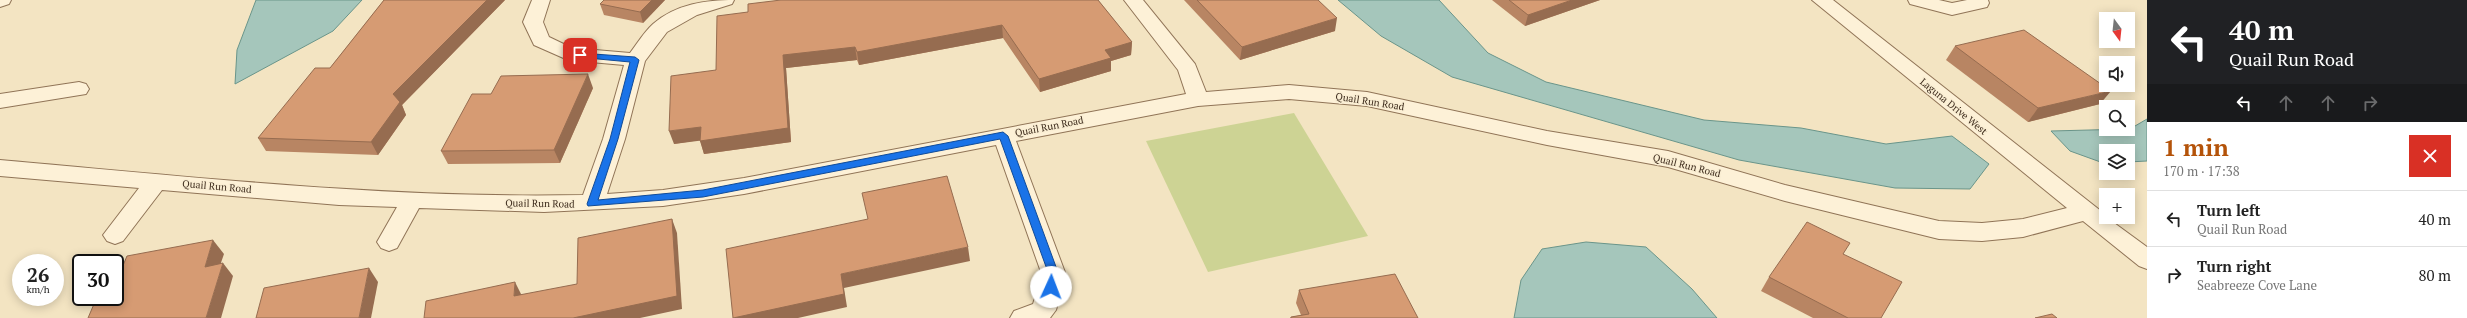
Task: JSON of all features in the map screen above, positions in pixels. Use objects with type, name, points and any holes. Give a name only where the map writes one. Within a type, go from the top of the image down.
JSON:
[{"type":"street","points":[[540,0],[533,22],[541,41],[568,54],[635,60]]},
{"type":"street","points":[[592,204],[614,139],[635,60],[660,28],[690,11],[722,0]]},
{"type":"street","points":[[1133,0],[1188,69],[1198,99]]},
{"type":"street","name":"Laguna Drive West","points":[[1821,0],[2147,260]]},
{"type":"street","points":[[1917,0],[1952,9],[1980,3],[1980,0]]},
{"type":"street","points":[[0,101],[78,89]]},
{"type":"street","name":"Quail Run Road","points":[[0,168],[339,197],[544,204],[592,204],[703,194],[1198,99],[1289,92],[1367,99],[1547,138],[1668,160],[1785,193],[1883,218],[1939,230],[1982,232],[2023,228],[2086,212]]},
{"type":"street","points":[[1003,136],[1054,275],[1044,310],[1023,318]]},
{"type":"street","points":[[115,234],[157,181]]},
{"type":"street","points":[[389,242],[413,199]]},
{"type":"green space","points":[[1294,113],[1368,236],[1208,272],[1146,141]]},
{"type":"water","points":[[256,0],[362,0],[333,31],[235,84],[237,50]]},
{"type":"water","points":[[1338,0],[1439,0],[1488,53],[1546,82],[1704,120],[1801,128],[1886,144],[1952,136],[1989,164],[1970,189],[1895,188],[1739,160],[1452,77],[1381,36]]},
{"type":"water","points":[[2147,119],[2147,161],[2135,162],[2135,144],[2099,144],[2099,161],[2070,151],[2051,131],[2099,130],[2099,136],[2135,136],[2135,126]]},
{"type":"water","points":[[1586,242],[1646,247],[1692,289],[1717,318],[1514,318],[1521,280],[1542,249]]},
{"type":"building","points":[[384,0],[487,0],[393,94],[400,102],[371,142],[258,138],[315,68],[330,68]]},
{"type":"building","points":[[604,0],[652,0],[640,12],[600,4]]},
{"type":"building","points":[[781,0],[1098,0],[1132,42],[1105,50],[1111,58],[1039,79],[1002,25],[857,52],[855,47],[783,55],[788,128],[700,141],[701,127],[669,131],[671,76],[716,70],[717,16],[748,12],[748,4]]},
{"type":"building","points":[[1197,0],[1318,0],[1337,18],[1242,47]]},
{"type":"building","points":[[1509,0],[1572,0],[1528,15]]},
{"type":"building","points":[[2024,30],[2099,83],[2099,92],[2107,92],[2038,108],[1955,46]]},
{"type":"building","points":[[588,74],[554,150],[441,151],[472,94],[491,94],[501,76]]},
{"type":"building","points":[[947,176],[968,247],[841,274],[844,294],[733,318],[726,249],[868,219],[862,193]]},
{"type":"building","points":[[672,219],[677,296],[573,318],[424,318],[426,301],[515,282],[514,296],[577,284],[578,238]]},
{"type":"building","points":[[1807,222],[1850,243],[1843,254],[1902,282],[1881,318],[1848,318],[1769,277]]},
{"type":"building","points":[[213,240],[205,267],[223,263],[206,318],[88,318],[93,306],[124,306],[124,263],[127,256]]},
{"type":"building","points":[[369,268],[359,318],[256,318],[264,288]]},
{"type":"building","points":[[1395,274],[1418,318],[1291,318],[1309,314],[1299,290]]},
{"type":"building","points":[[2052,314],[2057,318],[2035,318]]},
{"type":"route","points":[[580,55],[604,59],[635,60],[614,139],[592,204],[703,194],[1003,136],[1054,275],[1051,287]]}]
